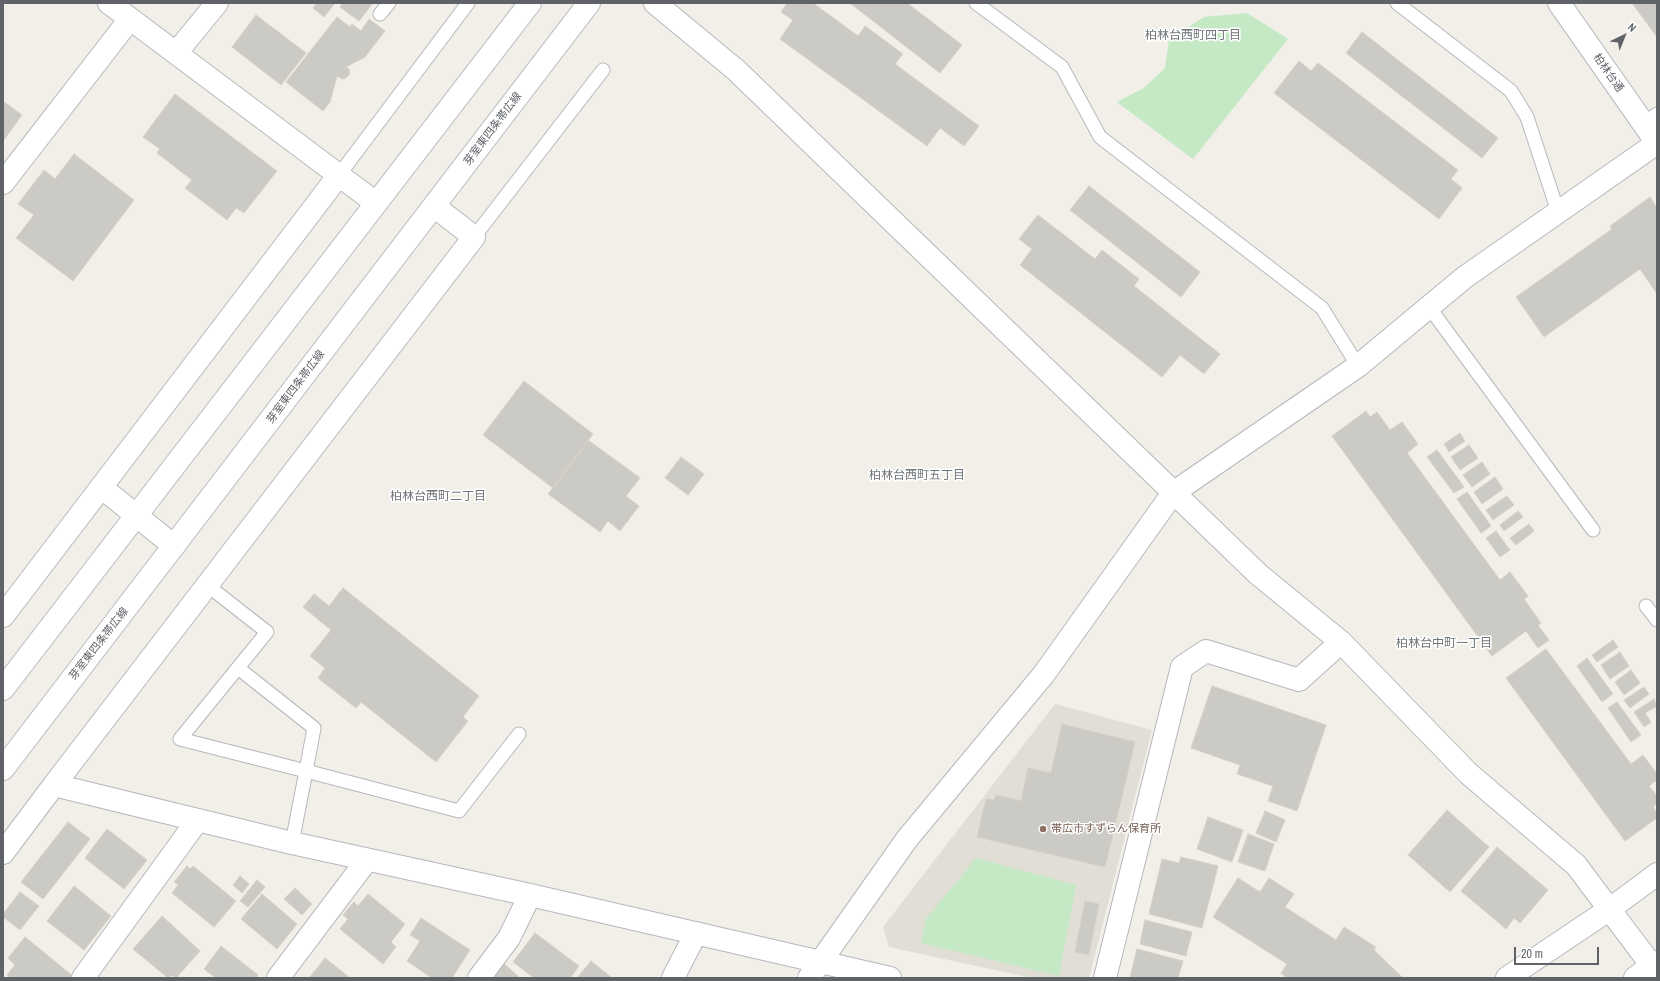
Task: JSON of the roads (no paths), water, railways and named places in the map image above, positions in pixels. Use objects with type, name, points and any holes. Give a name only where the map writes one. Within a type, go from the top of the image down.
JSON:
[{"type":"street","points":[[108,3],[376,203]]},
{"type":"street","points":[[176,53],[217,3]]},
{"type":"street","points":[[3,689],[530,3]]},
{"type":"street","name":"芽室東四条帯広線","points":[[3,769],[589,3]]},
{"type":"street","points":[[655,3],[736,70],[1258,574],[1342,642],[1469,774],[1576,865],[1610,909],[1650,971]]},
{"type":"street","name":"柏林台通","points":[[1559,3],[1650,119],[1657,143]]},
{"type":"street","points":[[3,183],[130,19]]},
{"type":"street","points":[[815,970],[907,839],[1044,674],[1173,493],[1358,366],[1465,277],[1657,143]]},
{"type":"street","points":[[3,616],[339,176]]},
{"type":"street","points":[[3,853],[474,237],[434,206]]},
{"type":"street","points":[[101,487],[174,546]]},
{"type":"street","points":[[1105,978],[1182,667],[1206,651],[1299,680],[1342,642]]},
{"type":"street","points":[[54,785],[292,843],[696,933],[815,970],[890,978]]},
{"type":"street","points":[[83,978],[197,821]]},
{"type":"street","points":[[278,978],[367,860]]},
{"type":"street","points":[[1507,978],[1610,909],[1657,874]]},
{"type":"street","points":[[479,978],[509,938],[530,895]]},
{"type":"street","points":[[673,978],[696,933]]},
{"type":"lane","points":[[380,14],[389,3]]},
{"type":"lane","points":[[339,176],[468,3]]},
{"type":"lane","points":[[976,3],[1062,67],[1100,137],[1322,308],[1358,366]]},
{"type":"lane","points":[[1397,3],[1511,91],[1527,117],[1558,212]]},
{"type":"lane","points":[[474,237],[603,70]]},
{"type":"lane","points":[[1429,308],[1593,530]]},
{"type":"lane","points":[[207,585],[267,632],[180,739],[458,811],[519,734]]},
{"type":"lane","points":[[1646,606],[1657,620]]},
{"type":"lane","points":[[238,668],[314,728],[292,843]]},
{"type":"place","name":"帯広市すずらん保育所","points":[[1043,829]]},
{"type":"district","name":"柏林台西町四丁目","points":[[1193,36]]},
{"type":"district","name":"柏林台西町五丁目","points":[[917,476]]},
{"type":"district","name":"柏林台西町二丁目","points":[[438,497]]},
{"type":"district","name":"柏林台中町一丁目","points":[[1444,644]]}]
